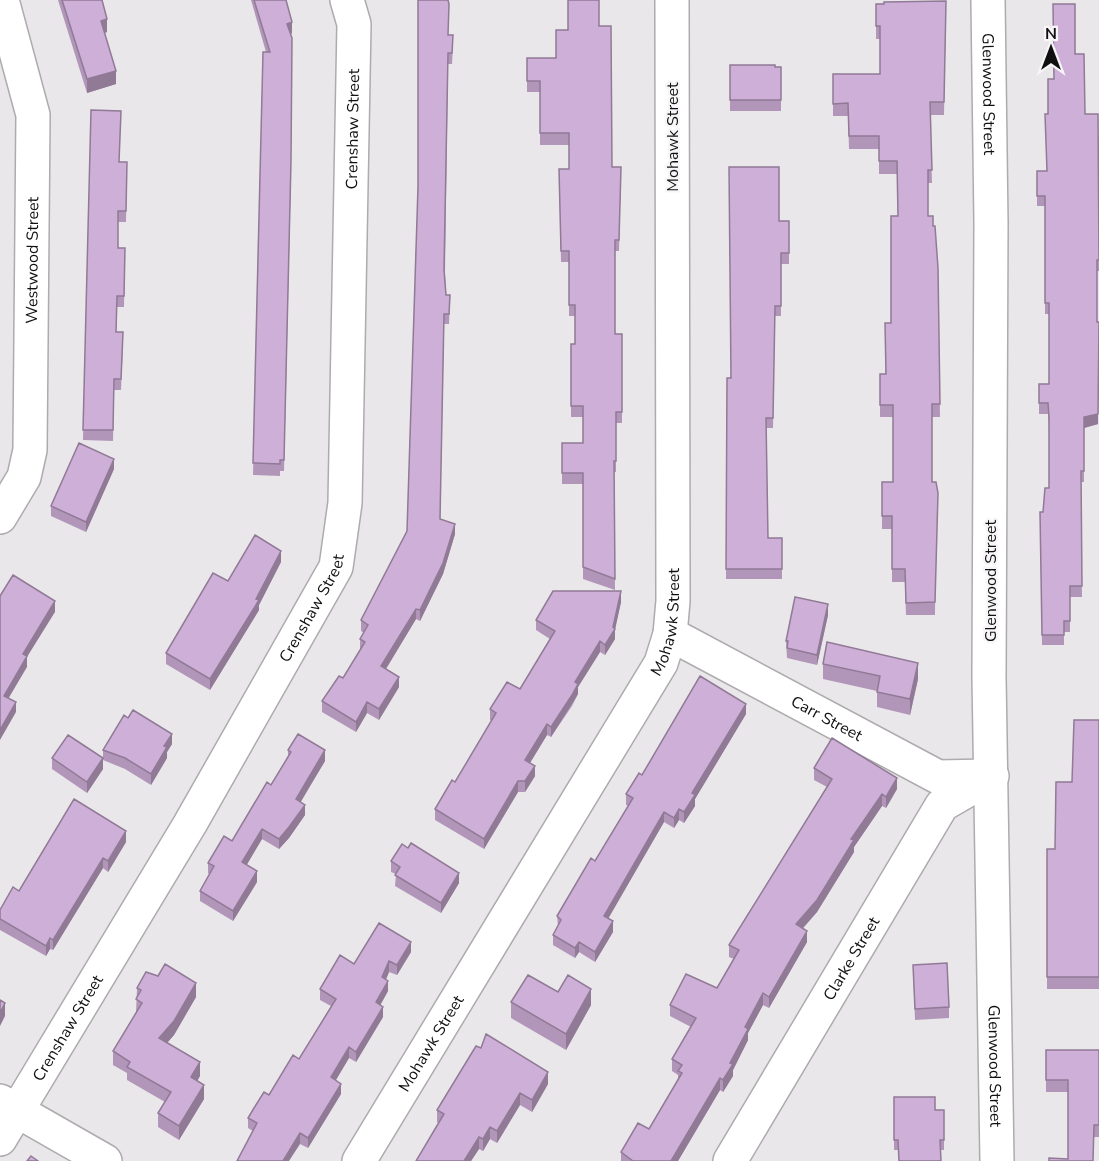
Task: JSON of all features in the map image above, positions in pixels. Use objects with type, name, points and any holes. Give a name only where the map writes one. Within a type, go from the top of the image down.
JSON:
[{"type":"street","name":"Westwood Street","points":[[0,517],[24,477],[30,450],[33,115],[2,0]]},
{"type":"street","name":"Crenshaw Street","points":[[0,1139],[8,1106],[190,824],[336,567],[345,503],[352,220],[354,24],[347,0]]},
{"type":"street","name":"Mohawk Street","points":[[359,1161],[660,663],[670,634],[673,602],[672,0]]},
{"type":"street","name":"Glenwood Street","points":[[988,0],[991,223],[989,677],[997,1161]]},
{"type":"street","name":"Carr Street","points":[[670,634],[938,777],[992,776]]},
{"type":"street","name":"Clarke Street","points":[[730,1161],[942,805],[992,776]]},
{"type":"street","points":[[8,1106],[105,1161]]},
{"type":"building","points":[[62,0],[102,0],[107,19],[101,21],[116,71],[87,79]]},
{"type":"building","points":[[254,0],[286,0],[292,22],[287,24],[292,38],[291,161],[284,460],[280,460],[280,464],[253,463],[263,52],[270,52]]},
{"type":"building","points":[[418,0],[448,0],[448,35],[453,35],[452,53],[448,53],[444,270],[446,295],[450,295],[449,314],[444,314],[440,519],[455,524],[443,563],[420,610],[416,609],[381,666],[399,677],[379,709],[367,702],[356,722],[322,701],[339,676],[343,678],[365,642],[360,639],[368,625],[361,620],[407,531],[418,187]]},
{"type":"building","points":[[568,0],[599,0],[599,26],[611,26],[612,167],[621,167],[619,240],[615,240],[615,334],[622,334],[622,412],[616,412],[615,579],[583,567],[583,473],[562,473],[562,443],[583,443],[583,406],[571,406],[571,344],[575,344],[575,305],[569,305],[569,251],[561,251],[559,169],[569,169],[569,133],[540,133],[540,81],[527,81],[527,58],[556,58],[556,30],[568,30]]},
{"type":"building","points":[[946,1],[944,102],[930,102],[932,170],[928,170],[928,216],[933,216],[933,226],[935,226],[938,268],[940,404],[932,404],[932,482],[936,482],[938,493],[935,602],[906,603],[905,569],[892,569],[892,516],[882,516],[882,482],[893,482],[893,405],[880,405],[880,374],[886,374],[885,323],[891,323],[891,216],[898,216],[897,161],[879,161],[879,136],[849,136],[848,103],[833,104],[833,74],[880,74],[880,26],[876,26],[876,4]]},
{"type":"building","points":[[1053,4],[1075,4],[1075,54],[1084,54],[1085,114],[1098,114],[1098,414],[1084,417],[1084,471],[1081,471],[1082,586],[1070,586],[1070,621],[1064,621],[1064,635],[1042,635],[1040,512],[1043,512],[1045,488],[1049,488],[1049,417],[1048,403],[1039,403],[1039,384],[1049,384],[1049,303],[1045,303],[1045,196],[1037,196],[1037,171],[1047,171],[1045,114],[1048,114],[1048,79],[1054,79]]},
{"type":"building","points":[[730,65],[781,67],[781,100],[730,100]]},
{"type":"building","points":[[91,110],[121,111],[119,162],[127,162],[126,211],[118,211],[118,248],[125,248],[124,296],[117,296],[116,332],[123,332],[121,379],[114,379],[113,430],[83,430]]},
{"type":"building","points":[[729,167],[779,167],[779,221],[789,221],[789,253],[781,253],[781,306],[775,306],[773,418],[766,418],[768,538],[782,538],[782,569],[726,569],[727,378],[731,378]]},
{"type":"building","points":[[79,443],[114,459],[86,522],[51,506]]},
{"type":"building","points":[[255,535],[281,551],[256,599],[259,600],[210,679],[166,653],[213,573],[228,581]]},
{"type":"building","points":[[13,575],[55,601],[23,654],[27,656],[4,696],[16,702],[0,730],[0,596]]},
{"type":"building","points":[[553,591],[621,591],[613,627],[615,629],[605,645],[600,641],[575,682],[578,684],[572,695],[551,727],[547,724],[525,760],[535,766],[525,781],[518,781],[484,839],[435,809],[452,780],[455,782],[496,713],[490,709],[507,682],[520,689],[555,631],[536,620]]},
{"type":"building","points":[[795,597],[828,604],[817,655],[787,648],[788,641],[786,641]]},
{"type":"building","points":[[827,642],[918,663],[910,699],[877,692],[880,676],[823,664]]},
{"type":"building","points":[[700,676],[746,704],[692,793],[695,795],[684,812],[679,809],[674,818],[664,812],[604,916],[613,921],[595,952],[579,942],[575,948],[553,935],[561,920],[557,916],[591,858],[595,861],[633,798],[626,794],[639,773],[642,775]]},
{"type":"building","points":[[133,710],[172,734],[151,774],[125,758],[103,750],[124,715],[128,718]]},
{"type":"building","points":[[1074,720],[1099,720],[1099,977],[1047,977],[1047,849],[1055,849],[1056,782],[1072,782]]},
{"type":"building","points":[[298,734],[325,750],[296,799],[305,805],[279,839],[262,829],[242,862],[257,871],[233,911],[200,891],[214,866],[208,863],[224,836],[232,841],[267,782],[271,785],[291,752],[288,750]]},
{"type":"building","points":[[68,735],[103,758],[87,782],[52,758]]},
{"type":"building","points":[[832,738],[897,778],[886,797],[882,794],[851,839],[854,840],[817,900],[796,924],[807,931],[769,997],[763,993],[745,1027],[748,1029],[730,1063],[733,1064],[723,1080],[720,1078],[671,1161],[633,1161],[621,1152],[638,1123],[649,1129],[682,1073],[678,1071],[682,1065],[672,1059],[696,1018],[670,1005],[686,974],[717,988],[739,950],[729,945],[832,779],[814,768]]},
{"type":"building","points":[[74,799],[126,831],[108,861],[103,858],[53,940],[50,938],[46,946],[0,919],[0,910],[13,887],[19,891]]},
{"type":"building","points":[[411,843],[459,873],[441,903],[395,875],[400,867],[391,861],[402,844],[408,848]]},
{"type":"building","points":[[379,923],[411,942],[397,965],[389,961],[382,977],[388,981],[376,1002],[383,1007],[356,1052],[349,1047],[331,1077],[341,1084],[308,1138],[300,1133],[283,1161],[237,1161],[257,1123],[248,1118],[254,1108],[264,1092],[269,1095],[293,1055],[299,1059],[336,999],[320,989],[340,955],[354,964]]},
{"type":"building","points":[[947,963],[949,1007],[915,1009],[913,965]]},
{"type":"building","points":[[165,964],[196,983],[174,1021],[159,1038],[200,1062],[191,1077],[204,1085],[179,1126],[158,1113],[171,1092],[127,1067],[130,1062],[113,1051],[142,1003],[136,999],[141,990],[137,988],[146,972],[158,976]]},
{"type":"building","points":[[528,975],[558,992],[568,975],[591,989],[566,1034],[511,1002]]},
{"type":"building","points":[[0,1000],[5,1003],[0,1013]]},
{"type":"building","points":[[486,1034],[548,1072],[532,1100],[520,1093],[497,1131],[490,1127],[483,1139],[479,1137],[464,1161],[416,1161],[444,1114],[437,1110],[476,1046],[481,1048]]},
{"type":"building","points":[[1046,1050],[1099,1050],[1099,1125],[1094,1125],[1093,1161],[1049,1161],[1049,1158],[1068,1159],[1068,1080],[1046,1080]]},
{"type":"building","points":[[894,1097],[935,1097],[935,1110],[944,1110],[944,1140],[940,1140],[941,1161],[899,1161],[898,1140],[894,1140]]},
{"type":"building","points":[[31,1156],[38,1161],[27,1161]]}]
